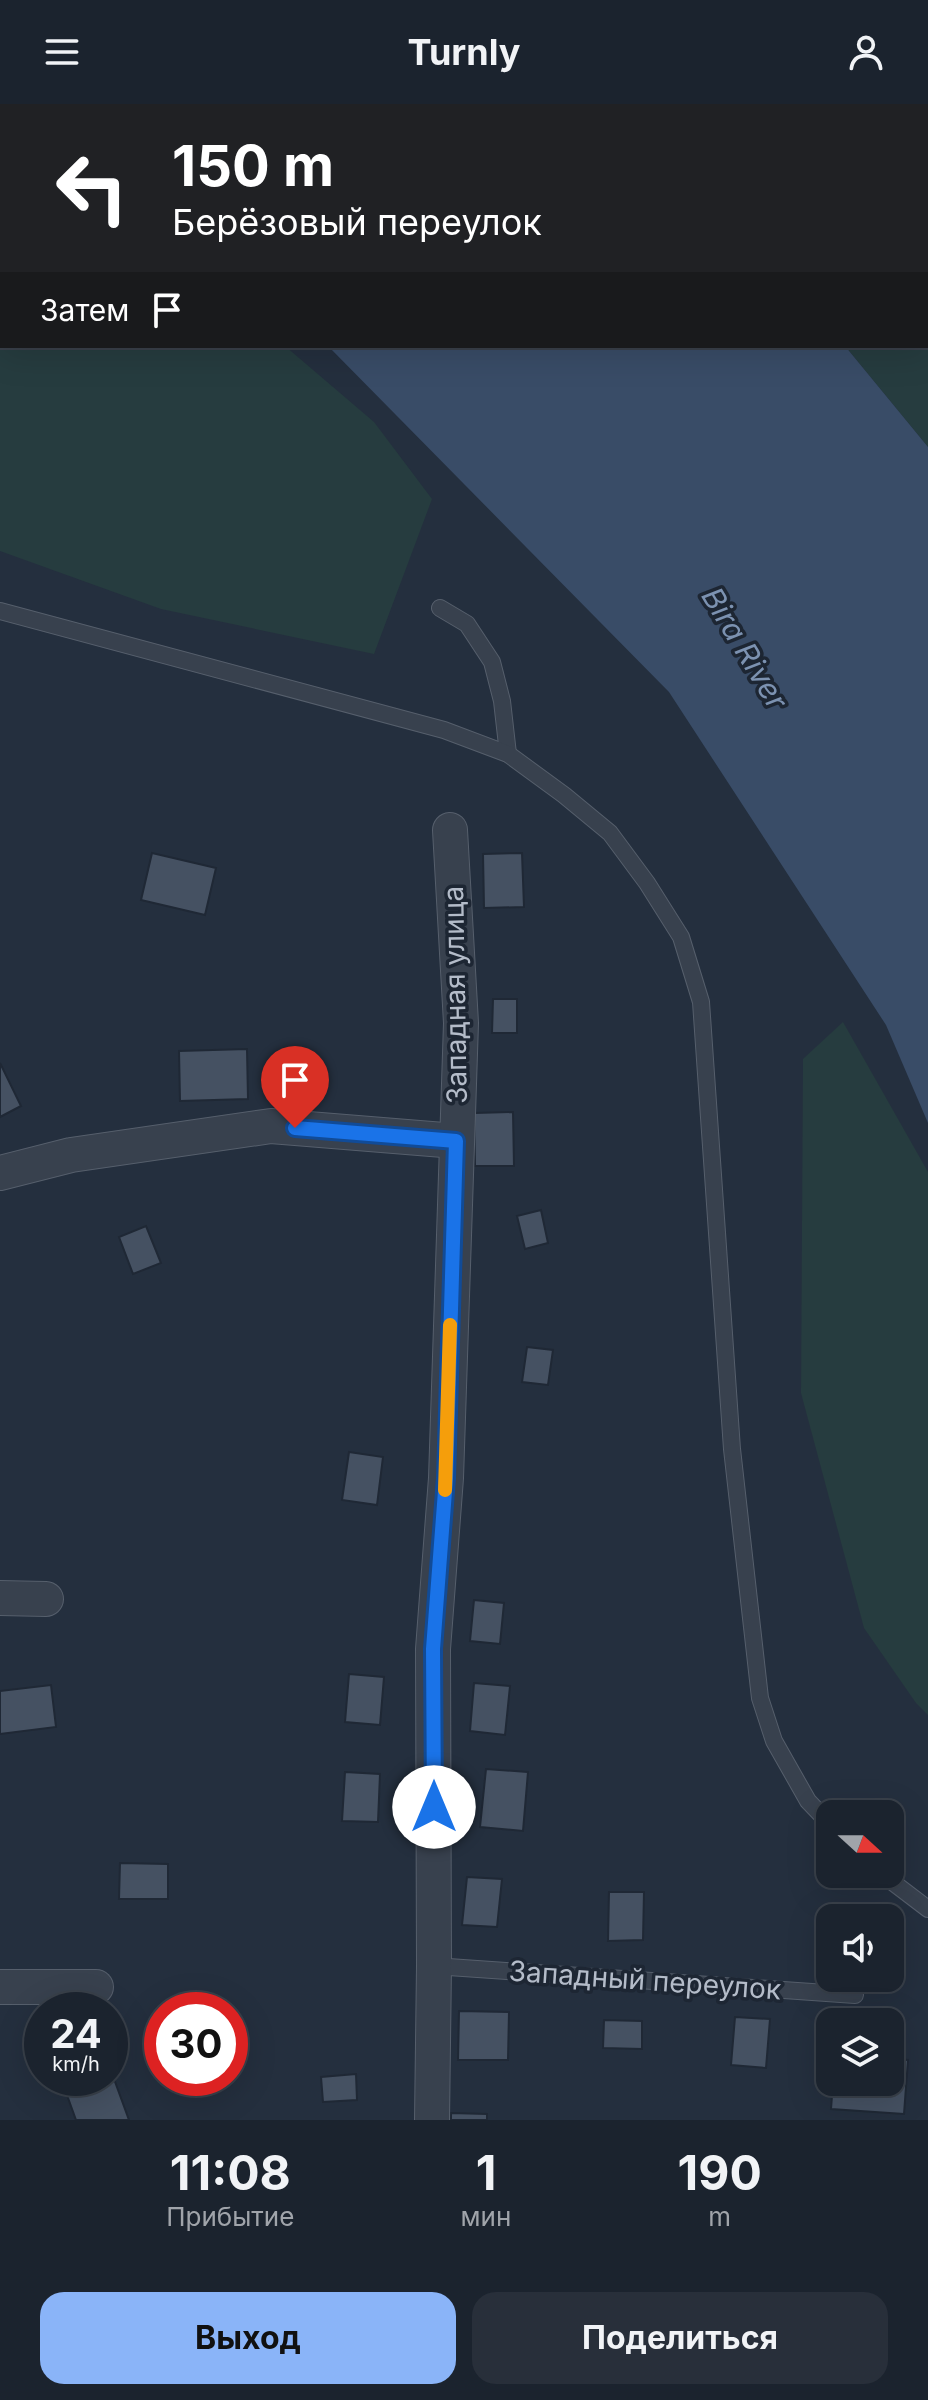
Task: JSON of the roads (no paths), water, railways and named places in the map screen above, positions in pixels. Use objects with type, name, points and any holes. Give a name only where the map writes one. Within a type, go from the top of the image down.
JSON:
[{"type":"street","name":"Западная улица","points":[[432,2120],[433,1649],[446,1478],[461,1023],[450,830]]},
{"type":"street","points":[[0,1173],[71,1155],[271,1126],[456,1141]]},
{"type":"street","points":[[0,1598],[46,1599]]},
{"type":"street","points":[[0,1987],[96,1987]]},
{"type":"lane","points":[[440,608],[467,624],[492,662],[502,701],[508,754]]},
{"type":"lane","points":[[0,611],[444,730],[508,754],[610,833],[647,883],[681,937],[701,1002],[732,1449],[760,1698],[774,1741],[808,1801],[816,1809]]},
{"type":"lane","points":[[900,1888],[928,1909]]},
{"type":"lane","name":"Западный переулок","points":[[434,1966],[855,1995]]},
{"type":"water","name":"Bira River","points":[[330,348],[847,348],[928,447],[928,1123],[886,1025],[669,692]]}]
